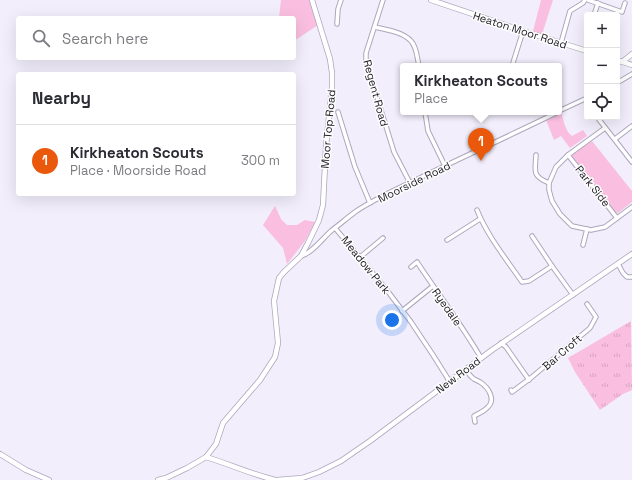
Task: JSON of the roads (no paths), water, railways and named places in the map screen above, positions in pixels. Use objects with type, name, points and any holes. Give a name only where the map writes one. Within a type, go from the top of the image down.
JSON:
[{"type":"street","name":"Moor Top Road","points":[[206,457],[216,444],[223,422],[260,380],[274,357],[278,343],[274,302],[279,278],[301,256],[319,220],[323,205],[332,73],[330,59],[312,0]]},
{"type":"street","points":[[337,24],[338,9],[341,0]]},
{"type":"street","name":"Regent Road","points":[[383,0],[366,53],[366,62],[394,152],[410,183]]},
{"type":"street","name":"Heaton Moor Road","points":[[431,0],[584,50]]},
{"type":"street","points":[[561,43],[570,11],[586,0],[622,12],[625,3]]},
{"type":"street","points":[[595,12],[598,3]]},
{"type":"street","points":[[375,27],[404,36],[412,42],[417,54],[418,63]]},
{"type":"street","points":[[513,63],[523,31]]},
{"type":"street","points":[[620,60],[632,54]]},
{"type":"street","points":[[620,61],[632,65]]},
{"type":"street","points":[[620,81],[632,74]]},
{"type":"street","name":"Moorside Road","points":[[562,110],[584,100]]},
{"type":"street","points":[[338,112],[355,167],[370,203]]},
{"type":"street","points":[[426,115],[428,131],[445,166]]},
{"type":"street","name":"Moorside Road","points":[[301,256],[310,251],[335,228],[370,203],[552,115]]},
{"type":"street","points":[[599,120],[632,162]]},
{"type":"street","points":[[615,140],[632,126]]},
{"type":"street","points":[[605,128],[568,155],[556,166],[549,183],[552,201],[560,214],[572,226],[591,230],[605,227],[632,207]]},
{"type":"street","points":[[536,155],[535,171],[537,176],[549,183]]},
{"type":"street","name":"Park Side","points":[[568,155],[617,218]]},
{"type":"street","points":[[477,210],[480,219],[522,282],[529,281],[552,266]]},
{"type":"street","points":[[447,240],[480,219]]},
{"type":"street","name":"Meadow Park","points":[[335,228],[402,311],[430,350],[450,382]]},
{"type":"street","points":[[583,245],[587,229]]},
{"type":"street","points":[[532,236],[573,294]]},
{"type":"street","points":[[359,258],[383,238]]},
{"type":"street","name":"New Road","points":[[206,457],[276,480],[302,478],[319,472],[341,461],[370,441],[501,343],[632,254]]},
{"type":"street","name":"Ryedale","points":[[411,267],[417,262],[472,341],[481,358]]},
{"type":"street","points":[[618,264],[627,277],[632,277]]},
{"type":"street","points":[[402,311],[433,286]]},
{"type":"street","name":"Bar Croft","points":[[511,390],[512,392],[529,380],[590,328],[596,317],[587,304]]},
{"type":"street","points":[[501,343],[506,347],[529,380]]},
{"type":"street","points":[[466,369],[474,379],[479,381],[490,392],[492,398],[488,408],[472,416],[476,422]]},
{"type":"street","points":[[0,454],[26,470],[49,480]]},
{"type":"street","points":[[158,480],[166,479],[206,457]]},
{"type":"place","name":"Kirkheaton Scouts","points":[[481,161]]}]
